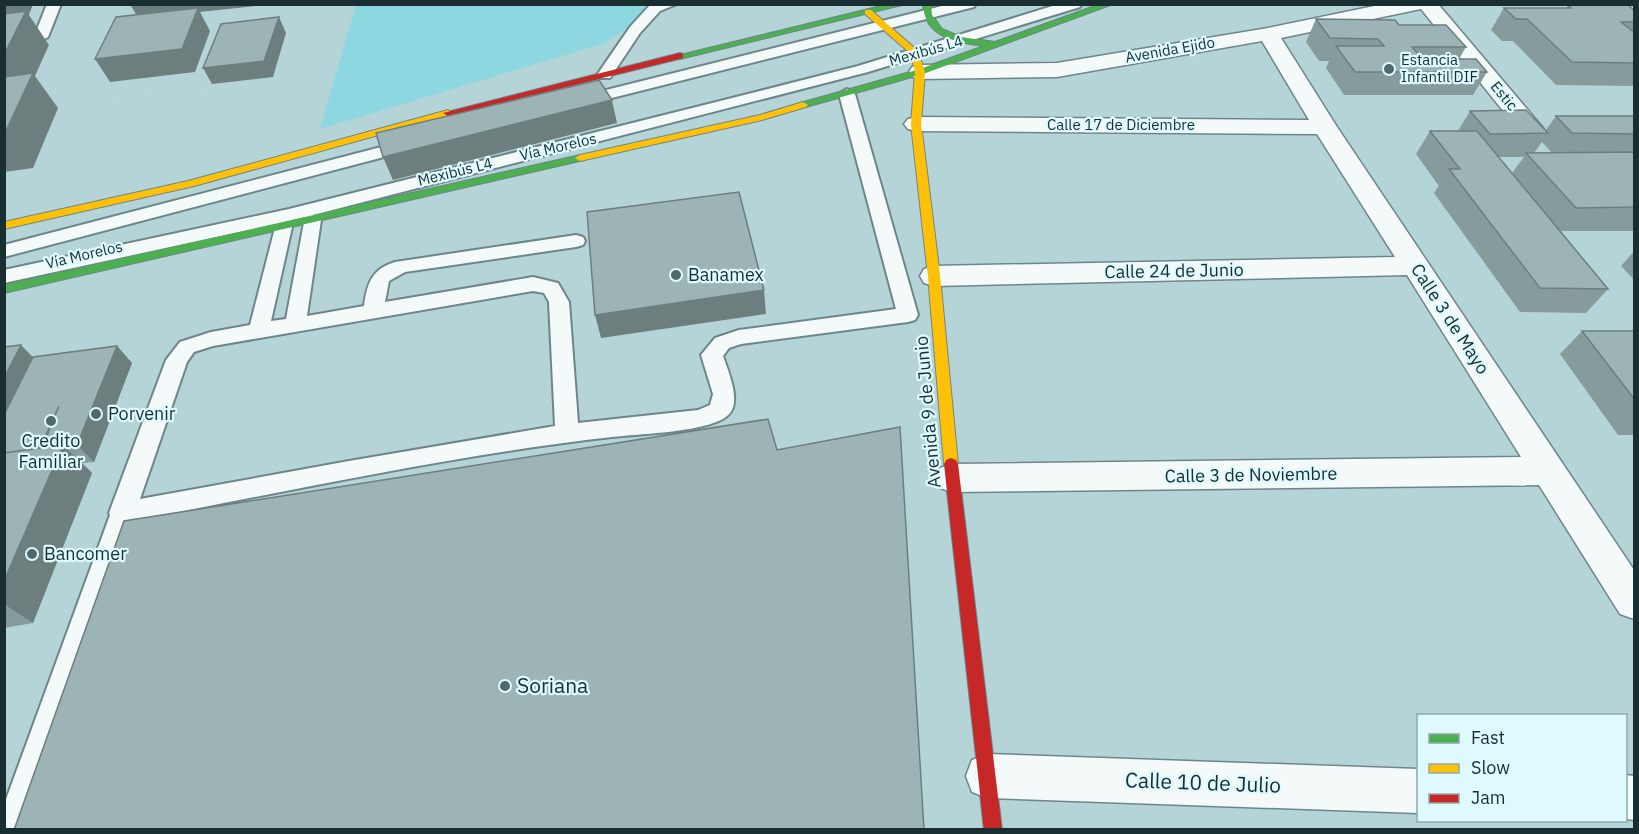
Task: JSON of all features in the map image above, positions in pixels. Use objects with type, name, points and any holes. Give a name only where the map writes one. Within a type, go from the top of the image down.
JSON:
[{"type":"main road","points":[[4,226],[168,189],[474,106],[801,26],[902,4]]},
{"type":"main road","name":"Vía Morelos","points":[[6,288],[762,117],[847,94],[917,62],[996,44],[1109,4]]},
{"type":"main road","points":[[926,10],[933,27],[942,33],[962,40],[996,44]]},
{"type":"main road","points":[[868,12],[886,27],[917,62]]},
{"type":"main road","name":"Avenida 9 de Junio","points":[[917,62],[916,124],[934,276],[952,478],[993,830]]},
{"type":"street","name":"Avenida Ejido","points":[[917,62],[1057,70],[1268,34],[1417,4]]},
{"type":"street","name":"Estic","points":[[1426,4],[1534,133]]},
{"type":"street","name":"Calle 3 de Mayo","points":[[1268,34],[1414,266],[1635,602]]},
{"type":"street","name":"Calle 17 de Diciembre","points":[[916,124],[1325,127]]},
{"type":"street","name":"Calle 24 de Junio","points":[[934,276],[1414,266]]},
{"type":"street","name":"Calle 3 de Noviembre","points":[[952,478],[1550,471]]},
{"type":"street","name":"Calle 10 de Julio","points":[[988,776],[1417,790]]},
{"type":"lane","points":[[41,37],[54,4]]},
{"type":"lane","points":[[605,75],[635,30],[655,8],[670,4]]},
{"type":"lane","name":"Mexibús L4","points":[[560,106],[886,27],[926,10],[969,4]]},
{"type":"lane","name":"Mexibús L4","points":[[6,288],[863,69],[917,62],[962,40],[1075,4]]},
{"type":"lane","points":[[121,513],[567,432],[701,418],[720,410],[724,394],[712,355],[722,343],[739,337],[908,315],[847,94]]},
{"type":"lane","points":[[4,251],[429,139]]},
{"type":"lane","points":[[295,324],[298,294],[312,220]]},
{"type":"lane","points":[[259,330],[283,227]]},
{"type":"lane","points":[[374,310],[377,282],[385,271],[402,266],[576,241]]},
{"type":"lane","points":[[11,830],[121,513],[177,360],[188,347],[211,339],[259,330],[533,284],[551,288],[559,302],[567,432]]},
{"type":"path","points":[[275,19],[301,4]]},
{"type":"path","points":[[221,37],[231,9]]},
{"type":"path","points":[[109,110],[115,98],[272,82],[285,73],[296,30],[272,32]]},
{"type":"path","points":[[168,189],[210,68]]},
{"type":"path","points":[[142,96],[149,78]]},
{"type":"shaded area","points":[[356,5],[670,5],[655,8],[605,43],[320,129]]},
{"type":"building","points":[[1627,4],[1635,11],[1635,22],[1621,22],[1635,33],[1635,63],[1572,62],[1527,19],[1516,19],[1504,8],[1571,8],[1568,5]]},
{"type":"building","points":[[198,8],[182,49],[95,59],[116,17]]},
{"type":"building","points":[[26,11],[7,49],[4,50],[4,14]]},
{"type":"building","points":[[279,17],[264,61],[203,68],[221,24]]},
{"type":"building","points":[[1316,19],[1395,20],[1399,25],[1446,25],[1466,47],[1412,47],[1422,59],[1476,59],[1487,72],[1355,72],[1336,46],[1384,46],[1378,39],[1330,38]]},
{"type":"building","points":[[33,73],[5,133],[4,133],[4,77]]},
{"type":"building","points":[[599,80],[612,100],[383,157],[376,133]]},
{"type":"building","points":[[1526,110],[1548,133],[1490,134],[1470,111]]},
{"type":"building","points":[[1556,116],[1635,116],[1635,134],[1572,133]]},
{"type":"building","points":[[1430,131],[1477,131],[1608,289],[1540,288],[1449,169],[1460,169]]},
{"type":"building","points":[[1635,152],[1635,207],[1576,208],[1526,153]]},
{"type":"building","name":"Banamex","points":[[739,192],[764,290],[595,315],[587,212]]},
{"type":"building","points":[[1582,331],[1635,331],[1635,400]]},
{"type":"building","points":[[21,345],[4,378],[4,347]]},
{"type":"building","points":[[117,346],[77,445],[42,448],[59,406],[40,448],[4,453],[4,415],[33,357]]},
{"type":"building","name":"Soriana","points":[[768,419],[777,450],[900,427],[924,830],[14,830],[124,521]]},
{"type":"building","points":[[63,445],[4,581],[4,453]]},
{"type":"traffic: fast","points":[[680,56],[902,4]]},
{"type":"traffic: fast","points":[[927,4],[927,15],[939,31],[948,36],[971,42],[992,44]]},
{"type":"traffic: fast","points":[[803,105],[920,72],[1109,4]]},
{"type":"traffic: fast","points":[[4,289],[580,158]]},
{"type":"traffic: slow","points":[[868,12],[915,53],[920,72],[916,124],[934,276],[951,464]]},
{"type":"traffic: slow","points":[[580,158],[762,117],[803,105]]},
{"type":"traffic: slow","points":[[4,226],[190,184],[448,113]]},
{"type":"traffic: jam","points":[[448,113],[680,56]]},
{"type":"traffic: jam","points":[[951,464],[993,830]]},
{"type":"place","name":"Estancia Infantil DIF","points":[[1389,69]]},
{"type":"place","name":"Banamex","points":[[676,275]]},
{"type":"place","name":"Porvenir","points":[[96,414]]},
{"type":"place","name":"Credito Familiar","points":[[51,421]]},
{"type":"place","name":"Bancomer","points":[[32,554]]},
{"type":"place","name":"Soriana","points":[[505,686]]}]
